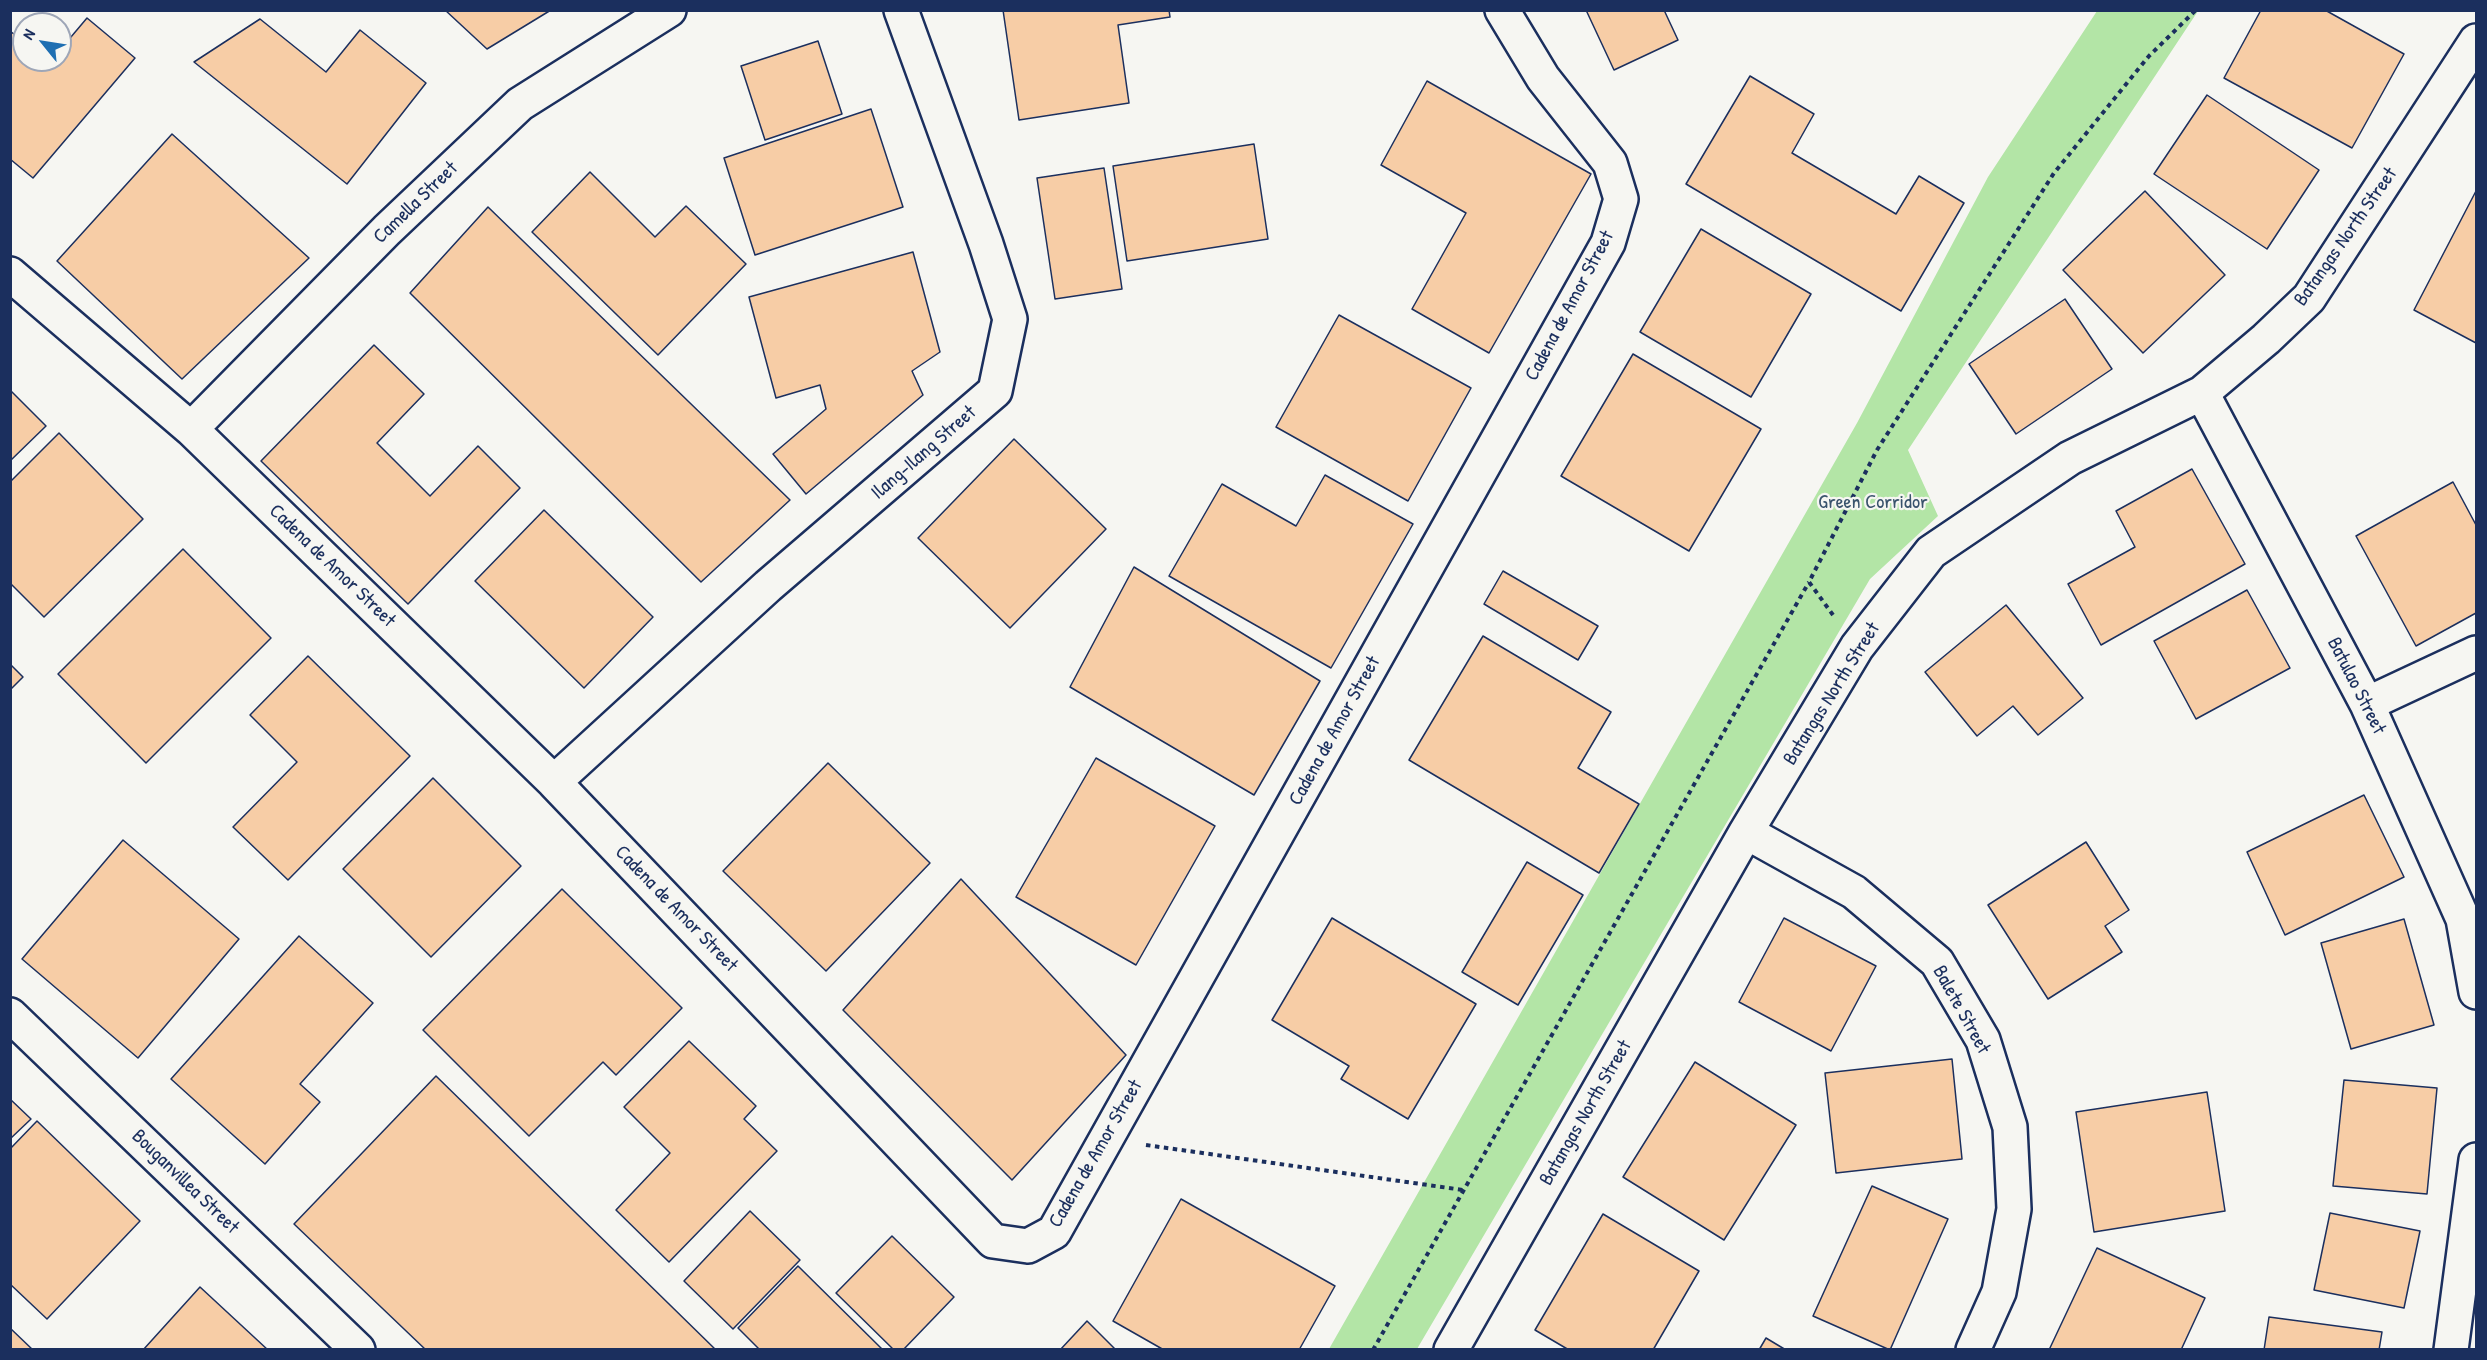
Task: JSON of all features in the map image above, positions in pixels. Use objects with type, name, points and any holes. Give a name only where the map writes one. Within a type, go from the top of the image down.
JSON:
[{"type":"street","name":"Camella Street","points":[[191,429],[387,230],[520,104],[669,10]]},
{"type":"street","name":"Ilang-Ilang Street","points":[[554,782],[768,586],[995,391],[1010,319],[986,244],[902,10]]},
{"type":"street","name":"Cadena de Amor Street","points":[[10,274],[191,429],[554,782],[993,1241],[1028,1246],[1054,1232],[1608,243],[1620,199],[1610,164],[1543,78],[1502,10]]},
{"type":"street","name":"Batangas North Street","points":[[1451,1350],[1746,832],[1857,647],[1931,552],[2070,458],[2202,393],[2266,339],[2309,298],[2476,41]]},
{"type":"street","name":"Batulao Street","points":[[2202,393],[2367,704],[2463,919],[2476,992]]},
{"type":"street","points":[[2367,704],[2476,653]]},
{"type":"street","name":"Balete Street","points":[[1746,832],[1854,892],[1937,962],[1983,1040],[2010,1127],[2014,1209],[1999,1292],[1973,1350]]},
{"type":"street","name":"Bouganvillea Street","points":[[10,1015],[358,1350]]},
{"type":"street","points":[[2451,1350],[2476,1160]]},
{"type":"path","points":[[1372,1350],[1809,582],[1877,450],[2054,173],[2149,57],[2196,10]]},
{"type":"path","points":[[1809,582],[1857,647]]},
{"type":"path","points":[[1106,1139],[1463,1190]]},
{"type":"green space","name":"Green Corridor","points":[[2097,11],[2198,11],[1908,450],[1938,516],[1870,579],[1417,1349],[1329,1349],[1857,423],[1988,177]]},
{"type":"building","points":[[445,10],[551,10],[487,49]]},
{"type":"building","points":[[1003,10],[1169,10],[1170,17],[1118,25],[1129,103],[1019,120]]},
{"type":"building","points":[[1586,10],[1664,10],[1678,40],[1614,70]]},
{"type":"building","points":[[2261,10],[2325,10],[2404,54],[2352,148],[2224,78]]},
{"type":"building","points":[[87,18],[135,58],[33,178],[10,159],[10,31],[12,33],[12,72],[72,72],[72,36]]},
{"type":"building","points":[[260,19],[326,72],[360,30],[426,83],[347,184],[194,62]]},
{"type":"building","points":[[818,41],[842,114],[765,140],[741,66]]},
{"type":"building","points":[[1750,76],[1814,114],[1792,153],[1896,214],[1919,176],[1964,203],[1901,311],[1686,184]]},
{"type":"building","points":[[1427,81],[1591,174],[1489,353],[1412,309],[1466,213],[1381,165]]},
{"type":"building","points":[[2207,95],[2319,170],[2267,249],[2154,174]]},
{"type":"building","points":[[871,109],[903,207],[755,255],[724,158]]},
{"type":"building","points":[[172,134],[309,258],[182,379],[57,261]]},
{"type":"building","points":[[1254,144],[1268,239],[1127,261],[1113,166]]},
{"type":"building","points":[[1104,168],[1122,289],[1055,299],[1037,178]]},
{"type":"building","points":[[590,172],[655,237],[686,206],[746,264],[658,355],[532,232]]},
{"type":"building","points":[[2145,191],[2225,275],[2143,353],[2063,270]]},
{"type":"building","points":[[2476,191],[2476,343],[2414,310]]},
{"type":"building","points":[[488,207],[790,500],[701,582],[410,293]]},
{"type":"building","points":[[1701,229],[1811,294],[1751,397],[1640,332]]},
{"type":"building","points":[[913,252],[940,352],[912,371],[923,395],[806,494],[773,454],[826,409],[820,385],[776,398],[749,297]]},
{"type":"building","points":[[2065,299],[2112,369],[2016,434],[1969,364]]},
{"type":"building","points":[[1339,315],[1471,388],[1408,501],[1276,427]]},
{"type":"building","points":[[374,345],[424,394],[377,443],[430,496],[478,446],[520,488],[408,604],[261,461]]},
{"type":"building","points":[[1633,354],[1761,429],[1689,551],[1561,476]]},
{"type":"building","points":[[10,390],[46,426],[10,461]]},
{"type":"building","points":[[59,433],[143,519],[44,617],[10,583],[10,482]]},
{"type":"building","points":[[1014,439],[1106,529],[1010,628],[918,538]]},
{"type":"building","points":[[2192,469],[2245,564],[2101,645],[2068,584],[2135,547],[2116,511]]},
{"type":"building","points":[[1325,475],[1413,524],[1331,668],[1169,576],[1222,484],[1296,526]]},
{"type":"building","points":[[2453,482],[2476,525],[2476,613],[2416,646],[2356,536]]},
{"type":"building","points":[[544,510],[653,617],[584,688],[475,581]]},
{"type":"building","points":[[183,549],[271,638],[146,763],[58,674]]},
{"type":"building","points":[[1134,567],[1320,681],[1254,795],[1070,687]]},
{"type":"building","points":[[1503,571],[1598,626],[1578,660],[1484,604]]},
{"type":"building","points":[[2247,590],[2290,668],[2196,719],[2154,641]]},
{"type":"building","points":[[2006,605],[2083,698],[2038,735],[2013,706],[1977,736],[1925,672]]},
{"type":"building","points":[[1483,636],[1611,712],[1578,768],[1639,804],[1599,873],[1409,760]]},
{"type":"building","points":[[308,656],[410,756],[288,880],[233,827],[297,762],[250,715]]},
{"type":"building","points":[[10,664],[23,677],[10,690]]},
{"type":"building","points":[[1096,758],[1215,826],[1136,965],[1016,897]]},
{"type":"building","points":[[828,763],[930,863],[826,971],[723,871]]},
{"type":"building","points":[[433,778],[521,866],[431,957],[343,869]]},
{"type":"building","points":[[2364,795],[2404,877],[2285,935],[2247,852]]},
{"type":"building","points":[[123,840],[239,939],[138,1058],[22,959]]},
{"type":"building","points":[[2086,842],[2129,910],[2105,926],[2122,952],[2048,999],[1988,905]]},
{"type":"building","points":[[1527,862],[1583,895],[1518,1005],[1462,972]]},
{"type":"building","points":[[961,879],[1126,1055],[1012,1180],[843,1010]]},
{"type":"building","points":[[562,889],[682,1008],[616,1075],[603,1062],[529,1136],[423,1030]]},
{"type":"building","points":[[1332,918],[1476,1004],[1408,1119],[1341,1079],[1349,1066],[1272,1020]]},
{"type":"building","points":[[1784,918],[1876,966],[1831,1051],[1739,1002]]},
{"type":"building","points":[[2404,919],[2434,1025],[2351,1049],[2321,943]]},
{"type":"building","points":[[299,936],[373,1003],[300,1084],[320,1102],[265,1164],[171,1079]]},
{"type":"building","points":[[689,1041],[756,1106],[744,1119],[777,1151],[669,1262],[616,1210],[670,1153],[624,1107]]},
{"type":"building","points":[[1952,1059],[1962,1159],[1836,1173],[1825,1073]]},
{"type":"building","points":[[1695,1062],[1796,1125],[1724,1240],[1623,1177]]},
{"type":"building","points":[[436,1076],[716,1350],[426,1350],[294,1224]]},
{"type":"building","points":[[2344,1080],[2437,1088],[2427,1194],[2333,1186]]},
{"type":"building","points":[[2207,1092],[2225,1211],[2094,1232],[2076,1112]]},
{"type":"building","points":[[10,1099],[31,1119],[10,1139]]},
{"type":"building","points":[[37,1121],[140,1221],[47,1319],[10,1284],[10,1149]]},
{"type":"building","points":[[1872,1186],[1948,1219],[1890,1350],[1813,1316]]},
{"type":"building","points":[[1181,1199],[1335,1286],[1299,1350],[1164,1350],[1113,1321]]},
{"type":"building","points":[[750,1211],[800,1260],[733,1329],[684,1281]]},
{"type":"building","points":[[2330,1213],[2420,1231],[2404,1308],[2314,1290]]},
{"type":"building","points":[[1603,1214],[1699,1271],[1653,1350],[1569,1350],[1535,1330]]},
{"type":"building","points":[[892,1236],[954,1297],[903,1350],[894,1350],[836,1293]]},
{"type":"building","points":[[2097,1248],[2205,1298],[2181,1350],[2049,1350]]},
{"type":"building","points":[[798,1266],[883,1350],[760,1350],[738,1328]]},
{"type":"building","points":[[200,1287],[268,1350],[143,1350]]},
{"type":"building","points":[[2269,1317],[2382,1332],[2379,1350],[2264,1350]]},
{"type":"building","points":[[1087,1321],[1116,1350],[1060,1350]]},
{"type":"building","points":[[10,1328],[33,1350],[10,1350]]},
{"type":"building","points":[[1766,1338],[1786,1350],[1759,1350]]}]
